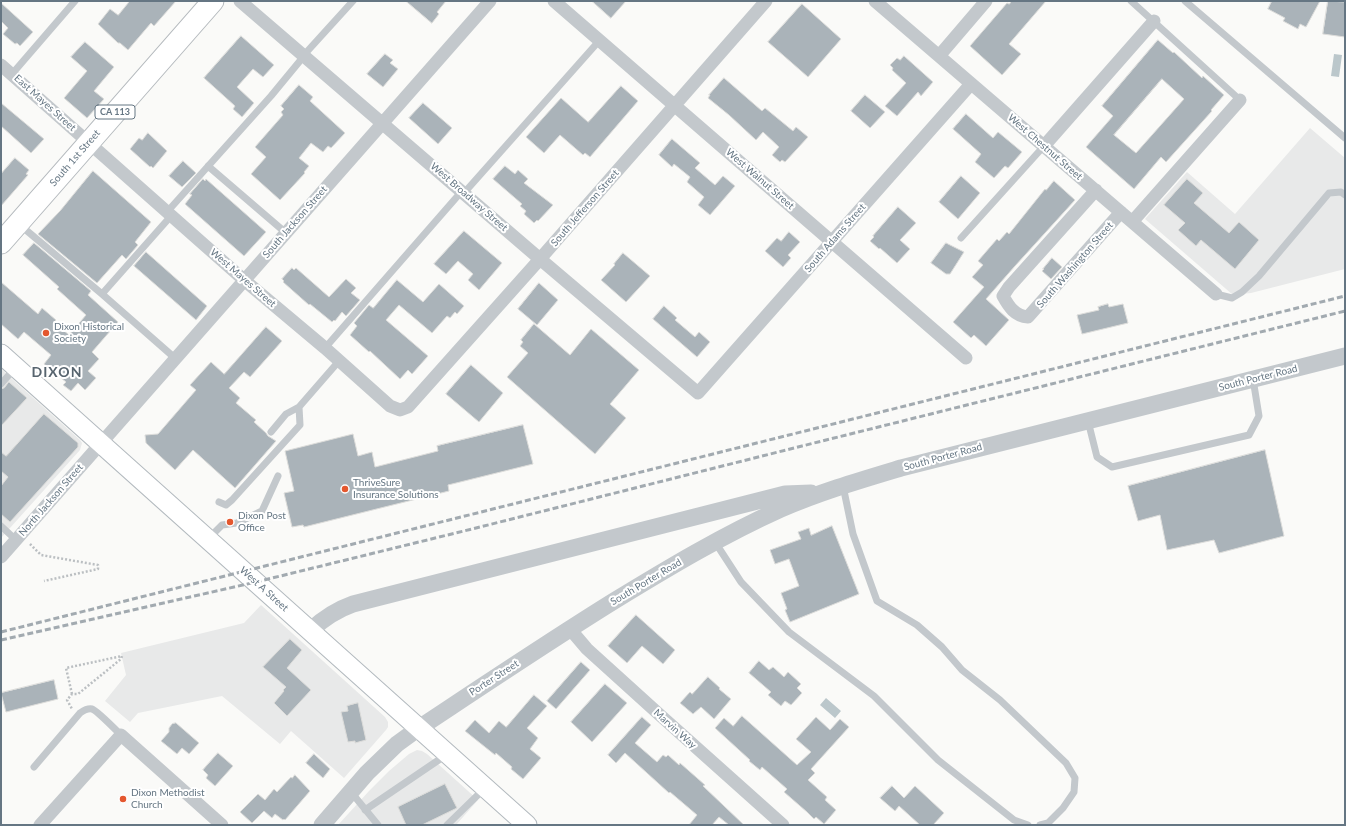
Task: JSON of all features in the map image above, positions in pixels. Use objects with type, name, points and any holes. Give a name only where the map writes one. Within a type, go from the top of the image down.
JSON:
[{"type":"main road","name":"South 1st Street","points":[[1,243],[213,1]]},
{"type":"main road","name":"West A Street","points":[[1,354],[527,825]]},
{"type":"street","name":"West Broadway Street","points":[[240,1],[698,393]]},
{"type":"street","name":"South Jackson Street","points":[[102,443],[490,1]]},
{"type":"street","name":"West Walnut Street","points":[[554,1],[966,358]]},
{"type":"street","name":"South Jefferson Street","points":[[400,410],[408,407],[766,1]]},
{"type":"street","name":"West Chestnut Street","points":[[875,1],[1216,294]]},
{"type":"street","points":[[939,56],[986,1]]},
{"type":"street","points":[[1044,146],[1154,21]]},
{"type":"street","name":"East Mayes Street","points":[[1,65],[89,142]]},
{"type":"street","name":"South Adams Street","points":[[698,393],[971,84]]},
{"type":"street","points":[[1132,222],[1240,100]]},
{"type":"street","name":"West Mayes Street","points":[[89,142],[244,280],[325,348],[390,406],[400,410]]},
{"type":"street","name":"South Washington Street","points":[[1096,190],[1009,287],[1003,296],[1009,306],[1020,316],[1028,317],[1121,212]]},
{"type":"street","name":"South Porter Road","points":[[570,629],[660,573],[715,542],[781,509],[842,486],[901,468],[1345,356]]},
{"type":"street","name":"North Jackson Street","points":[[1,557],[102,443]]},
{"type":"street","points":[[311,630],[324,618],[339,609],[353,604],[785,494],[825,492]]},
{"type":"street","name":"Porter Street","points":[[322,825],[367,773],[397,744],[570,629]]},
{"type":"street","name":"Marvin Way","points":[[570,629],[593,654],[783,825]]},
{"type":"street","points":[[40,825],[121,735],[222,825]]},
{"type":"lane","points":[[12,74],[75,1]]},
{"type":"lane","points":[[102,294],[208,166],[353,1]]},
{"type":"lane","points":[[1131,1],[1240,100]]},
{"type":"lane","points":[[1185,1],[1345,138]]},
{"type":"lane","points":[[325,348],[599,41]]},
{"type":"lane","points":[[961,238],[1044,146]]},
{"type":"lane","points":[[208,166],[286,233]]},
{"type":"lane","points":[[1216,294],[1232,298],[1242,292],[1259,276],[1329,193],[1341,192],[1345,195]]},
{"type":"lane","points":[[18,224],[176,358]]},
{"type":"lane","points":[[271,432],[286,414],[299,407],[339,361]]},
{"type":"lane","points":[[1,384],[16,367]]},
{"type":"lane","points":[[1088,420],[1097,457],[1112,467],[1249,435],[1259,416],[1253,379]]},
{"type":"lane","points":[[219,502],[226,504],[232,500],[300,425],[299,407]]},
{"type":"lane","points":[[208,539],[222,524],[237,523],[262,511],[278,476]]},
{"type":"lane","points":[[842,486],[853,534],[877,601],[917,625],[942,647],[962,670],[1000,700],[1066,763],[1075,778],[1074,792],[1064,808],[1048,823],[1040,825]]},
{"type":"lane","points":[[1,526],[19,537]]},
{"type":"lane","points":[[715,542],[741,582],[789,632],[874,696],[938,760],[1014,820],[1028,825]]},
{"type":"lane","points":[[34,767],[78,714],[86,709],[93,709],[99,713],[121,735]]},
{"type":"lane","points":[[366,810],[448,754]]},
{"type":"lane","points":[[447,825],[485,788]]},
{"type":"lane","points":[[351,792],[378,825]]},
{"type":"path","points":[[19,537],[41,555],[98,565],[98,569],[44,581]]},
{"type":"path","points":[[72,694],[66,668],[122,656],[121,659],[78,694],[72,694],[66,700],[70,707],[78,714]]},
{"type":"shaded area","points":[[1334,54],[1342,55],[1339,77],[1331,76]]},
{"type":"shaded area","points":[[1310,128],[1345,158],[1345,269],[1251,293],[1233,295],[1145,219],[1187,172],[1235,214]]},
{"type":"shaded area","points":[[1,369],[82,443],[80,450],[1,538]]},
{"type":"shaded area","points":[[261,605],[385,717],[388,722],[388,727],[386,730],[344,778],[291,731],[280,744],[222,696],[138,713],[130,722],[105,701],[126,675],[121,653],[244,623]]},
{"type":"shaded area","points":[[826,698],[841,711],[835,718],[820,705]]},
{"type":"shaded area","points":[[417,750],[427,754],[478,800],[456,825],[338,825],[389,771],[409,754]]},
{"type":"building","points":[[130,1],[176,1],[154,26],[151,23],[128,50],[118,43],[98,24],[110,9],[118,15]]},
{"type":"building","points":[[406,1],[446,1],[437,12],[439,14],[432,23]]},
{"type":"building","points":[[592,1],[626,1],[611,18]]},
{"type":"building","points":[[1012,1],[1046,1],[1009,44],[1021,54],[1002,75],[970,46],[1007,3],[1009,4]]},
{"type":"building","points":[[1272,1],[1320,1],[1306,27],[1300,24],[1298,29],[1283,21],[1285,18],[1268,9]]},
{"type":"building","points":[[1328,1],[1345,2],[1345,37],[1323,34]]},
{"type":"building","points":[[1,3],[33,32],[20,46],[17,43],[15,44],[3,34],[8,28],[1,21]]},
{"type":"building","points":[[802,4],[841,39],[808,77],[768,42]]},
{"type":"building","points":[[241,36],[274,65],[263,77],[253,69],[237,87],[254,103],[242,117],[233,109],[235,106],[204,78]]},
{"type":"building","points":[[1158,40],[1224,95],[1211,110],[1212,111],[1166,162],[1161,157],[1134,189],[1086,147],[1113,116],[1102,106]],"holes":[[[1162,79],[1184,99],[1136,153],[1114,135]]]},
{"type":"building","points":[[85,42],[114,67],[94,91],[104,99],[87,118],[64,98],[87,71],[71,57]]},
{"type":"building","points":[[385,54],[393,60],[390,63],[398,69],[383,87],[367,74]]},
{"type":"building","points":[[904,56],[933,82],[921,96],[918,92],[897,116],[885,106],[906,83],[892,70],[893,68],[890,65],[897,58],[900,60]]},
{"type":"building","points":[[724,78],[762,111],[765,108],[793,131],[796,127],[808,137],[785,162],[782,160],[780,162],[772,155],[779,147],[763,132],[756,140],[708,98]]},
{"type":"building","points":[[299,85],[313,97],[310,101],[345,133],[331,148],[328,146],[323,152],[311,143],[299,158],[309,166],[304,172],[305,173],[280,200],[251,174],[266,157],[255,147],[283,115],[281,112],[284,109],[281,106]]},
{"type":"building","points":[[621,86],[638,101],[590,157],[585,153],[583,155],[560,135],[544,153],[526,137],[561,98],[588,122]]},
{"type":"building","points":[[865,95],[885,112],[870,128],[851,111]]},
{"type":"building","points":[[1,103],[44,139],[31,153],[1,126]]},
{"type":"building","points":[[423,103],[452,128],[438,144],[409,118]]},
{"type":"building","points":[[966,114],[993,138],[998,132],[1022,152],[1008,168],[1005,166],[994,178],[975,162],[981,154],[953,129]]},
{"type":"building","points":[[148,133],[167,151],[153,168],[130,149],[139,138],[142,140]]},
{"type":"building","points":[[672,139],[700,163],[695,168],[715,185],[723,176],[735,186],[710,215],[698,205],[704,197],[687,182],[690,177],[674,164],[672,167],[659,155]]},
{"type":"building","points":[[15,158],[29,170],[26,174],[28,175],[1,206],[1,174]]},
{"type":"building","points":[[183,161],[196,173],[182,187],[169,176]]},
{"type":"building","points":[[505,166],[515,174],[518,170],[528,179],[524,183],[553,205],[538,221],[537,220],[534,223],[524,214],[526,211],[520,206],[522,204],[493,179]]},
{"type":"building","points":[[93,171],[151,222],[135,242],[138,245],[126,259],[122,255],[97,283],[38,234],[60,211]]},
{"type":"building","points":[[961,176],[980,193],[958,219],[939,202]]},
{"type":"building","points":[[203,179],[205,181],[206,179],[266,232],[244,256],[185,204],[192,195],[190,194]]},
{"type":"building","points":[[1187,179],[1203,193],[1194,203],[1229,233],[1239,222],[1259,240],[1235,269],[1201,240],[1196,246],[1178,230],[1185,223],[1164,205]]},
{"type":"building","points":[[1054,181],[1075,200],[986,299],[1009,320],[986,346],[974,335],[971,338],[953,322],[984,287],[972,277],[983,265],[978,261],[997,239],[999,241],[1007,232],[1009,234],[1045,189],[1046,190]]},
{"type":"building","points":[[898,207],[916,223],[900,240],[910,249],[897,263],[870,241]]},
{"type":"building","points":[[464,231],[502,263],[479,290],[468,280],[473,274],[458,261],[446,274],[434,264]]},
{"type":"building","points":[[789,232],[800,242],[788,255],[791,258],[783,267],[765,251],[777,238],[781,241]]},
{"type":"building","points":[[34,243],[91,291],[88,295],[118,322],[92,352],[99,359],[88,371],[96,378],[85,390],[78,383],[71,391],[63,385],[66,382],[44,364],[51,355],[24,332],[18,339],[1,324],[1,282],[38,314],[42,308],[56,320],[54,322],[69,335],[86,315],[57,289],[59,287],[23,255]]},
{"type":"building","points":[[946,243],[964,252],[950,274],[946,274],[931,263]]},
{"type":"building","points":[[146,252],[207,306],[196,320],[134,266]]},
{"type":"building","points":[[623,253],[650,276],[626,302],[601,280],[615,265],[614,264]]},
{"type":"building","points":[[1052,258],[1062,267],[1051,279],[1042,271]]},
{"type":"building","points":[[292,268],[294,270],[296,268],[329,297],[346,279],[356,288],[351,293],[360,300],[346,316],[342,312],[335,321],[334,320],[332,322],[310,304],[309,305],[283,282],[284,281],[282,279]]},
{"type":"building","points":[[397,280],[423,302],[439,284],[464,306],[457,314],[455,312],[450,318],[447,316],[432,333],[399,305],[386,320],[428,356],[412,374],[408,370],[400,379],[370,351],[369,352],[350,335],[357,326],[354,323],[369,305],[373,308]]},
{"type":"building","points":[[539,283],[558,300],[537,325],[518,309]]},
{"type":"building","points":[[1108,304],[1109,307],[1123,304],[1128,323],[1082,334],[1077,315],[1099,310],[1098,307]]},
{"type":"building","points":[[664,306],[677,318],[675,320],[695,337],[699,332],[710,342],[697,357],[653,319]]},
{"type":"building","points":[[534,324],[570,355],[591,329],[639,370],[610,404],[626,418],[595,454],[507,377],[528,353],[520,346],[523,342],[521,340]]},
{"type":"building","points":[[266,327],[282,341],[250,377],[244,372],[229,388],[240,398],[236,403],[256,420],[254,422],[268,436],[276,441],[235,488],[193,450],[175,470],[146,443],[145,435],[158,434],[196,390],[190,385],[211,362],[224,374]]},
{"type":"building","points":[[471,365],[503,393],[479,422],[446,394]]},
{"type":"building","points":[[9,382],[27,398],[1,426],[1,389],[4,388]]},
{"type":"building","points":[[44,414],[78,443],[78,447],[10,522],[1,514],[1,486],[8,477],[1,471],[1,452],[6,456]]},
{"type":"building","points":[[523,425],[533,464],[448,485],[449,491],[304,527],[303,525],[292,527],[284,493],[294,491],[285,451],[353,434],[358,456],[372,452],[375,467],[438,451],[437,446]]},
{"type":"building","points":[[1265,450],[1284,536],[1219,553],[1214,540],[1167,550],[1160,515],[1138,521],[1128,486]]},
{"type":"building","points":[[832,526],[859,594],[790,622],[785,610],[787,609],[781,593],[799,586],[789,559],[775,564],[770,550],[801,539],[798,532],[809,528],[811,535]]},
{"type":"building","points":[[636,615],[675,650],[663,664],[642,646],[627,663],[608,646]]},
{"type":"building","points":[[290,639],[302,650],[287,668],[311,690],[287,716],[274,703],[286,687],[263,667]]},
{"type":"building","points":[[759,661],[769,670],[773,667],[784,677],[788,672],[801,684],[797,688],[802,693],[791,705],[785,701],[781,706],[768,695],[771,692],[749,673]]},
{"type":"building","points":[[581,662],[590,670],[556,709],[547,701]]},
{"type":"building","points":[[708,677],[731,699],[714,719],[701,707],[693,714],[680,703],[690,692],[692,694]]},
{"type":"building","points":[[54,680],[58,699],[6,712],[1,693]]},
{"type":"building","points":[[605,684],[627,703],[592,742],[571,722]]},
{"type":"building","points":[[534,695],[547,706],[527,728],[538,738],[530,749],[541,758],[523,779],[496,753],[495,755],[465,731],[475,720],[489,733],[499,721],[506,727]]},
{"type":"building","points":[[358,703],[366,740],[355,743],[355,741],[348,742],[341,712],[348,711],[347,706]]},
{"type":"building","points":[[742,716],[797,765],[811,752],[796,739],[816,717],[830,730],[840,719],[849,727],[811,769],[815,773],[808,780],[827,797],[825,800],[836,810],[824,824],[816,817],[814,819],[784,792],[787,789],[762,767],[760,770],[749,761],[750,760],[715,728],[724,718],[733,726]]},
{"type":"building","points":[[642,717],[651,725],[635,743],[657,762],[663,755],[666,757],[668,755],[679,765],[680,763],[705,785],[703,786],[744,825],[729,825],[719,817],[712,825],[689,825],[697,815],[670,792],[669,793],[625,753],[616,763],[608,755]]},
{"type":"building","points":[[176,723],[199,743],[189,754],[182,748],[177,754],[161,741],[169,732],[169,728],[172,724]]},
{"type":"building","points":[[218,753],[233,766],[215,786],[206,778],[208,775],[203,770]]},
{"type":"building","points":[[314,754],[330,769],[323,778],[306,763]]},
{"type":"building","points":[[295,775],[310,791],[285,820],[275,814],[272,818],[264,811],[252,823],[240,812],[258,794],[265,800],[274,789],[277,792],[291,777],[292,778]]},
{"type":"building","points":[[445,784],[457,808],[422,825],[406,825],[398,807]]},
{"type":"building","points":[[892,786],[904,798],[915,786],[944,813],[933,825],[920,825],[899,806],[895,811],[880,798]]},
{"type":"railway","points":[[1,632],[1345,296]]},
{"type":"railway","points":[[1,640],[256,582],[1345,311]]},
{"type":"place","name":"Dixon Historical Society","points":[[46,333]]},
{"type":"place","name":"ThriveSure Insurance Solutions","points":[[345,489]]},
{"type":"place","name":"Dixon Post Office","points":[[230,522]]},
{"type":"place","name":"Dixon Methodist Church","points":[[123,799]]},
{"type":"district","name":"DIXON","points":[[57,372]]}]
